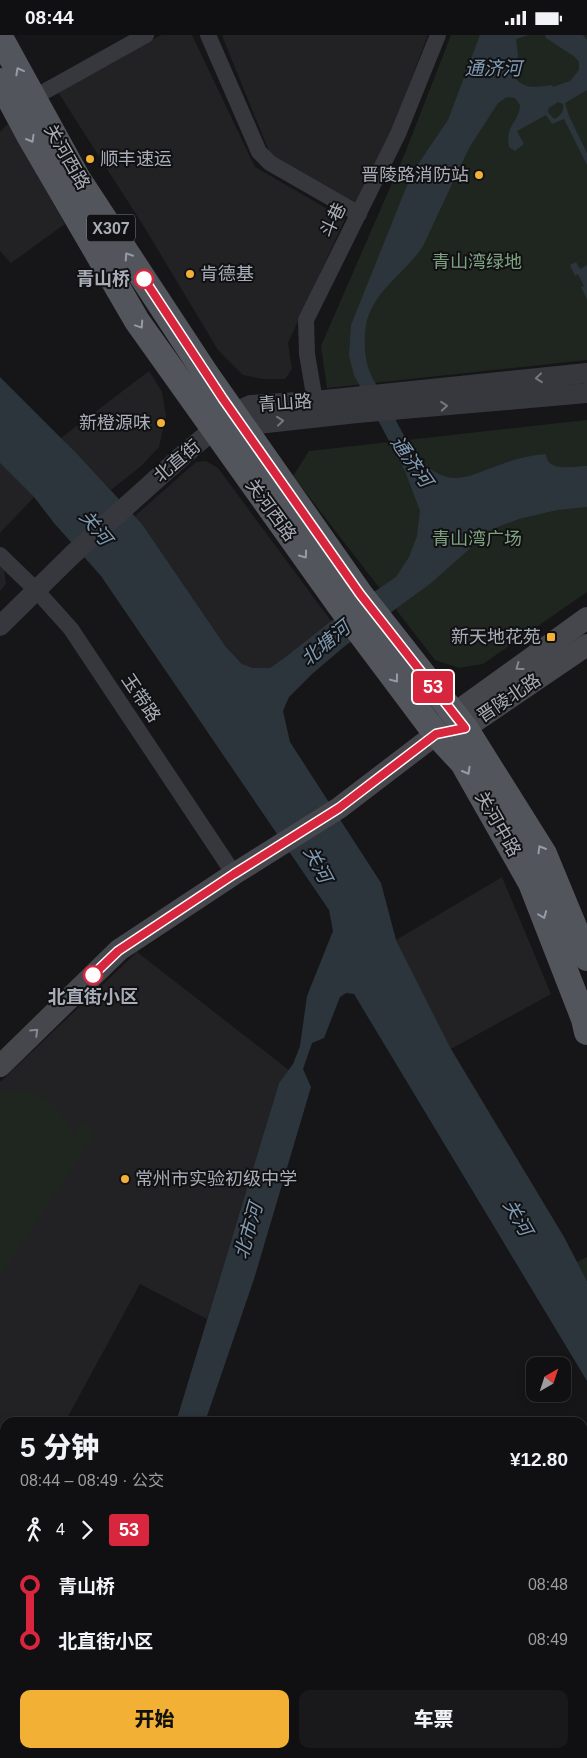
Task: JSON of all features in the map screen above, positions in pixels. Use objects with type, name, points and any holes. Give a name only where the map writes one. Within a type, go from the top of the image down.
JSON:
[{"type":"main road","name":"关河西路","points":[[0,37],[78,179],[230,422],[350,600],[375,633]]},
{"type":"main road","name":"关河西路","points":[[0,81],[30,137],[137,321],[230,422]]},
{"type":"main road","name":"晋陵北路","points":[[459,721],[587,618]]},
{"type":"main road","name":"关河中路","points":[[375,633],[459,721],[544,854],[587,958]]},
{"type":"main road","name":"关河中路","points":[[375,633],[436,734],[463,763],[531,883],[584,1019],[587,1032]]},
{"type":"main road","name":"晋陵北路","points":[[0,1066],[118,951],[234,874],[339,808],[436,734],[544,674],[587,645]]},
{"type":"main road","points":[[544,674],[587,660]]},
{"type":"street","points":[[33,98],[146,35]]},
{"type":"street","points":[[208,35],[259,152],[270,163],[359,214]]},
{"type":"street","name":"斗巷","points":[[315,401],[307,354],[306,320],[398,134],[438,35]]},
{"type":"street","name":"青山路","points":[[392,402],[587,373]]},
{"type":"street","name":"青山路","points":[[230,422],[355,405],[587,393]]},
{"type":"street","name":"青山路","points":[[230,422],[251,405],[315,401],[355,405]]},
{"type":"street","name":"北直街","points":[[36,590],[140,493],[230,422]]},
{"type":"street","name":"玉带路","points":[[0,555],[36,590],[71,629],[234,874]]},
{"type":"street","points":[[0,626],[36,590]]},
{"type":"shaded area","points":[[161,35],[192,35],[255,167],[345,219],[288,343],[292,369],[285,379],[263,379],[243,375],[218,350],[146,230],[58,92]]},
{"type":"shaded area","points":[[223,35],[428,35],[393,127],[358,205],[271,156]]},
{"type":"shaded area","points":[[8,124],[65,224],[11,263],[0,251],[0,132]]},
{"type":"shaded area","points":[[149,371],[162,392],[166,416],[159,447],[141,466],[111,490],[61,438]]},
{"type":"shaded area","points":[[206,461],[218,468],[331,621],[270,668],[253,668],[242,664],[226,647],[135,516],[196,462]]},
{"type":"shaded area","points":[[0,463],[34,497],[0,533]]},
{"type":"shaded area","points":[[0,566],[4,570],[6,584],[0,591]]},
{"type":"shaded area","points":[[502,877],[551,994],[451,1049],[396,940]]},
{"type":"shaded area","name":"常州市实验初级中学","points":[[137,952],[290,1071],[279,1083],[207,1319],[140,1284],[68,1417],[0,1417],[0,1082]]},
{"type":"green space","name":"青山湾绿地","points":[[451,35],[587,35],[587,360],[327,388],[321,346],[405,153]]},
{"type":"green space","name":"青山湾广场","points":[[587,420],[587,592],[483,664],[459,668],[435,660],[293,476],[309,451]]},
{"type":"green space","points":[[7,1090],[30,1093],[48,1101],[62,1115],[73,1136],[83,1122],[96,1132],[0,1276],[0,1093]]},
{"type":"green space","points":[[587,1257],[587,1281],[577,1262]]},
{"type":"water","points":[[480,35],[529,35],[516,39],[518,55],[515,78],[519,82],[532,87],[552,85],[553,87],[570,81],[579,70],[579,62],[575,57],[546,38],[545,35],[583,35],[587,40],[587,90],[565,103],[569,116],[587,153],[587,165],[564,119],[552,124],[546,115],[517,131],[524,144],[515,151],[509,147],[510,128],[517,116],[520,105],[515,98],[507,97],[498,103],[469,148],[423,246],[375,302],[366,325],[365,342],[366,359],[372,377],[408,443],[421,460],[431,469],[444,476],[460,478],[474,475],[518,459],[546,454],[551,464],[556,466],[587,466],[587,507],[557,510],[519,519],[500,526],[484,536],[431,583],[345,646],[312,674],[289,697],[283,711],[290,742],[381,883],[396,940],[451,1049],[564,1237],[587,1281],[587,1381],[354,994],[346,993],[340,997],[324,1038],[312,1043],[303,1069],[311,1087],[254,1279],[207,1417],[178,1417],[279,1083],[293,1064],[300,1046],[307,996],[333,931],[329,910],[101,576],[54,523],[34,497],[0,463],[0,377],[79,456],[142,524],[226,647],[242,664],[253,668],[270,668],[331,621],[396,577],[409,557],[417,536],[420,511],[405,471],[354,375],[349,356],[351,325],[412,173],[448,120]],"holes":[[[558,102],[563,104],[562,113],[554,119],[548,112],[549,108]]]},
{"type":"water","points":[[576,262],[580,269],[587,265],[587,299],[581,287],[584,286],[578,274],[575,276],[570,265]]},
{"type":"bus line","name":"53","points":[[93,975],[118,951],[234,874],[339,808],[436,734],[465,728],[360,594],[223,399],[144,279]]},
{"type":"place","name":"顺丰速运","points":[[90,159]]},
{"type":"place","name":"晋陵路消防站","points":[[479,175]]},
{"type":"place","name":"肯德基","points":[[190,274]]},
{"type":"place","name":"青山桥","points":[[144,279]]},
{"type":"place","name":"新橙源味","points":[[161,423]]},
{"type":"place","name":"新天地花苑","points":[[551,637]]},
{"type":"place","name":"北直街小区","points":[[93,975]]},
{"type":"place","name":"常州市实验初级中学","points":[[125,1179]]},
{"type":"water label","name":"通济河","points":[[493,68]]},
{"type":"water label","name":"通济河","points":[[412,461]]},
{"type":"water label","name":"关河","points":[[96,527]]},
{"type":"water label","name":"北塘河","points":[[325,643]]},
{"type":"water label","name":"关河","points":[[318,864]]},
{"type":"water label","name":"关河","points":[[518,1217]]},
{"type":"water label","name":"北市河","points":[[248,1231]]}]
